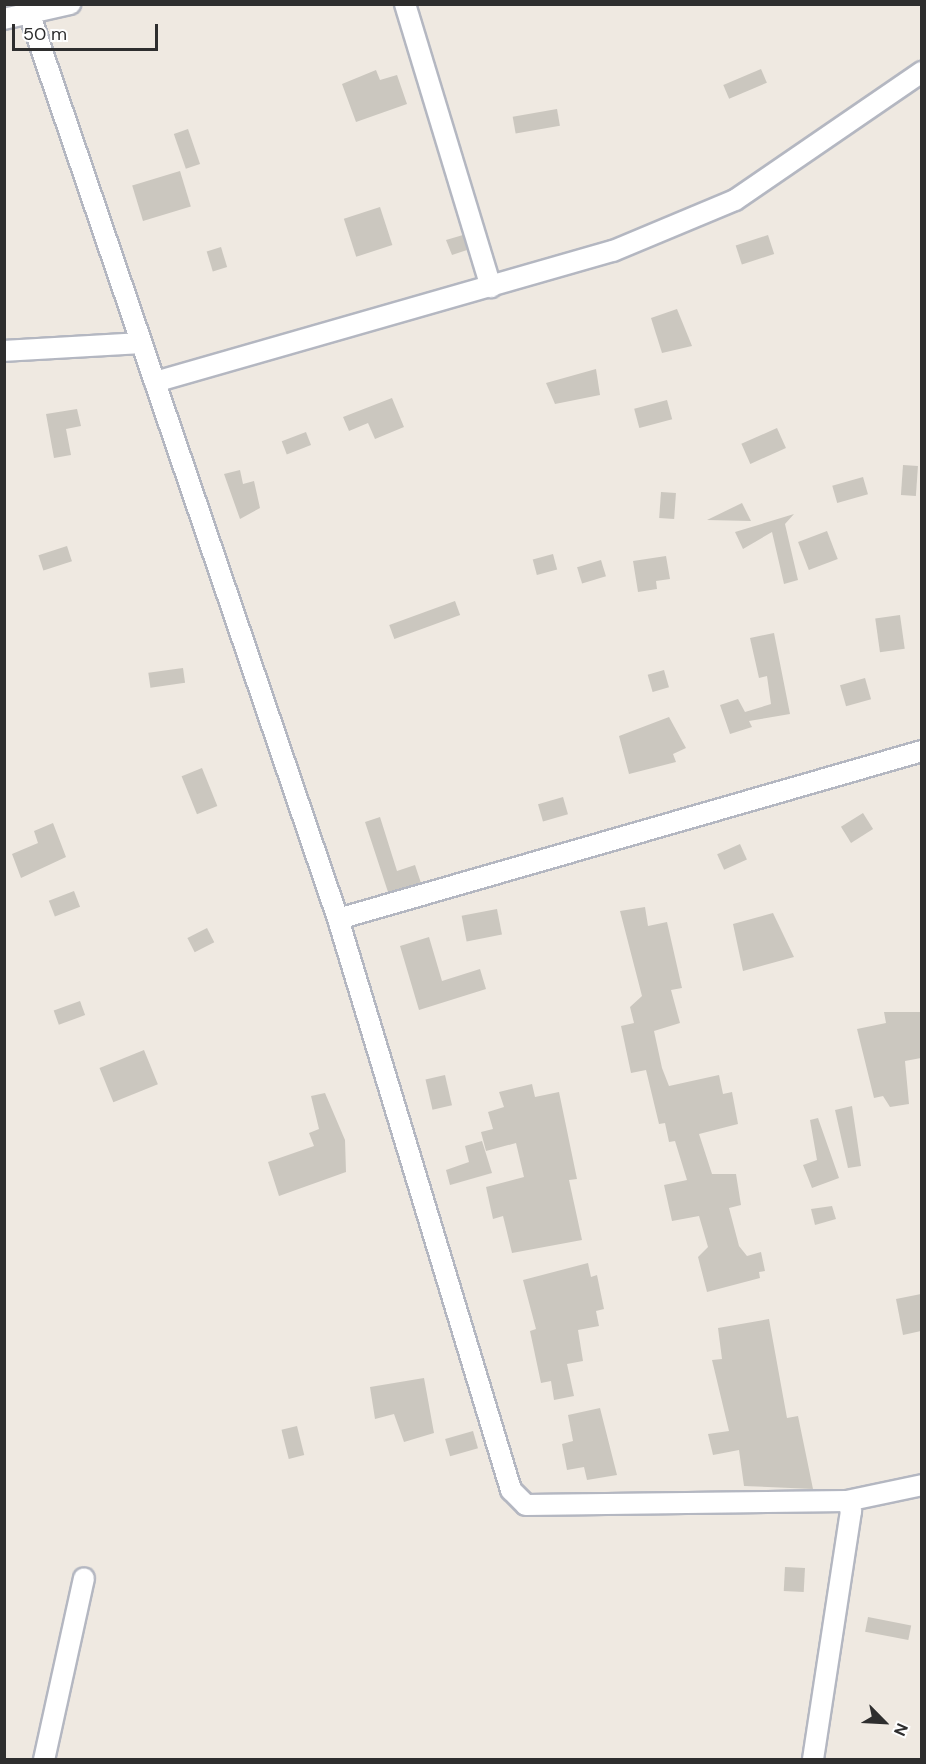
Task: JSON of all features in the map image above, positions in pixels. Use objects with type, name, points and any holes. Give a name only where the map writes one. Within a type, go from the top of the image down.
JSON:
[{"type":"street","points":[[4,19],[28,9],[70,4]]},
{"type":"street","points":[[405,4],[491,287]]},
{"type":"street","points":[[28,9],[338,919],[516,1498],[526,1505],[847,1501],[921,1485]]},
{"type":"street","points":[[155,382],[613,252],[735,200],[921,72]]},
{"type":"street","points":[[4,351],[141,343]]},
{"type":"street","points":[[338,919],[921,751]]},
{"type":"street","points":[[813,1760],[851,1511],[847,1501]]},
{"type":"street","points":[[44,1760],[84,1578]]},
{"type":"building","points":[[761,69],[767,83],[729,99],[723,85]]},
{"type":"building","points":[[376,70],[380,80],[397,75],[407,104],[356,122],[342,84]]},
{"type":"building","points":[[557,109],[560,126],[516,134],[513,117]]},
{"type":"building","points":[[188,129],[200,164],[186,169],[174,134]]},
{"type":"building","points":[[180,171],[191,206],[143,221],[132,186]]},
{"type":"building","points":[[380,207],[392,245],[356,257],[344,219]]},
{"type":"building","points":[[463,235],[467,250],[452,255],[446,240]]},
{"type":"building","points":[[768,235],[774,254],[742,265],[736,246]]},
{"type":"building","points":[[221,247],[227,267],[213,271],[207,251]]},
{"type":"building","points":[[677,309],[692,346],[662,353],[651,318]]},
{"type":"building","points":[[596,369],[600,395],[555,404],[546,383]]},
{"type":"building","points":[[392,398],[404,427],[375,439],[368,423],[349,431],[343,417]]},
{"type":"building","points":[[667,400],[672,419],[639,428],[634,409]]},
{"type":"building","points":[[77,409],[81,426],[66,429],[71,455],[54,458],[46,414]]},
{"type":"building","points":[[777,428],[786,448],[750,464],[741,444]]},
{"type":"building","points":[[306,432],[311,445],[287,454],[282,441]]},
{"type":"building","points":[[903,465],[918,466],[916,496],[901,495]]},
{"type":"building","points":[[240,470],[243,484],[254,481],[260,508],[240,519],[224,474]]},
{"type":"building","points":[[863,477],[868,494],[837,503],[832,486]]},
{"type":"building","points":[[661,492],[676,493],[674,519],[659,518]]},
{"type":"building","points":[[742,503],[751,521],[707,520]]},
{"type":"building","points":[[794,514],[785,524],[798,580],[784,584],[772,532],[743,549],[735,532]]},
{"type":"building","points":[[827,531],[838,559],[809,570],[798,542]]},
{"type":"building","points":[[67,546],[72,561],[43,570],[38,555]]},
{"type":"building","points":[[553,554],[557,569],[537,575],[533,559]]},
{"type":"building","points":[[666,556],[670,579],[656,581],[657,589],[638,592],[633,561]]},
{"type":"building","points":[[601,560],[606,576],[582,584],[577,567]]},
{"type":"building","points":[[455,601],[460,615],[394,639],[389,625]]},
{"type":"building","points":[[900,615],[905,649],[880,652],[875,618]]},
{"type":"building","points":[[774,633],[790,714],[749,721],[752,727],[730,734],[720,705],[738,699],[745,712],[771,704],[767,676],[759,678],[750,638]]},
{"type":"building","points":[[183,668],[185,683],[150,688],[148,673]]},
{"type":"building","points":[[664,670],[669,687],[653,692],[648,675]]},
{"type":"building","points":[[865,678],[871,699],[846,706],[840,685]]},
{"type":"building","points":[[669,717],[686,748],[673,754],[676,762],[629,774],[619,736]]},
{"type":"building","points":[[202,768],[217,806],[197,814],[182,776]]},
{"type":"building","points":[[563,797],[568,814],[543,821],[538,804]]},
{"type":"building","points":[[863,813],[873,829],[851,843],[841,827]]},
{"type":"building","points":[[380,817],[397,871],[415,865],[421,883],[388,892],[365,822]]},
{"type":"building","points":[[53,823],[66,857],[21,878],[12,854],[38,843],[34,831]]},
{"type":"building","points":[[740,844],[747,860],[724,870],[717,854]]},
{"type":"building","points":[[74,891],[80,907],[55,917],[49,901]]},
{"type":"building","points":[[645,907],[648,926],[667,922],[682,988],[671,990],[680,1023],[654,1031],[662,1068],[669,1086],[719,1075],[723,1094],[732,1092],[738,1124],[699,1134],[712,1174],[736,1174],[741,1205],[729,1208],[739,1246],[747,1256],[761,1252],[765,1271],[759,1272],[760,1278],[707,1292],[698,1257],[708,1247],[699,1216],[672,1221],[664,1185],[687,1180],[675,1141],[669,1142],[665,1123],[659,1124],[646,1070],[631,1073],[621,1026],[634,1023],[630,1007],[642,996],[620,911]]},
{"type":"building","points":[[497,909],[502,935],[467,941],[462,916]]},
{"type":"building","points":[[773,913],[794,957],[743,971],[733,924]]},
{"type":"building","points":[[207,928],[214,942],[195,952],[187,938]]},
{"type":"building","points":[[429,937],[442,981],[480,969],[486,989],[419,1010],[400,946]]},
{"type":"building","points":[[80,1001],[85,1015],[59,1025],[54,1011]]},
{"type":"building","points":[[884,1012],[921,1012],[921,1058],[905,1061],[909,1104],[890,1107],[883,1096],[874,1098],[857,1029],[886,1023]]},
{"type":"building","points":[[144,1050],[158,1084],[113,1102],[99,1068]]},
{"type":"building","points":[[445,1075],[452,1105],[432,1110],[426,1079]]},
{"type":"building","points":[[532,1084],[535,1097],[559,1092],[577,1179],[569,1180],[582,1240],[512,1253],[503,1216],[493,1219],[486,1187],[524,1177],[516,1143],[486,1151],[481,1132],[493,1129],[488,1112],[504,1107],[499,1092]]},
{"type":"building","points":[[325,1093],[345,1140],[346,1172],[279,1196],[268,1162],[314,1146],[309,1133],[319,1129],[311,1096]]},
{"type":"building","points":[[852,1106],[861,1166],[848,1168],[835,1110]]},
{"type":"building","points":[[818,1118],[839,1178],[812,1188],[803,1165],[817,1160],[810,1120]]},
{"type":"building","points":[[482,1141],[492,1173],[450,1185],[446,1170],[469,1162],[465,1146]]},
{"type":"building","points":[[832,1206],[836,1219],[815,1225],[811,1209]]},
{"type":"building","points":[[588,1263],[591,1277],[597,1275],[604,1309],[596,1311],[599,1326],[578,1330],[583,1361],[567,1364],[574,1396],[554,1400],[551,1381],[541,1383],[530,1331],[536,1329],[523,1280]]},
{"type":"building","points":[[921,1294],[921,1331],[903,1335],[896,1299]]},
{"type":"building","points":[[769,1319],[787,1418],[798,1416],[813,1489],[744,1486],[739,1450],[713,1455],[708,1434],[729,1431],[712,1360],[722,1359],[718,1328]]},
{"type":"building","points":[[424,1378],[434,1433],[404,1442],[394,1414],[375,1419],[370,1387]]},
{"type":"building","points":[[600,1408],[617,1475],[587,1480],[584,1467],[567,1470],[562,1444],[573,1441],[568,1415]]},
{"type":"building","points":[[297,1426],[304,1455],[289,1459],[281,1430]]},
{"type":"building","points":[[473,1431],[478,1448],[450,1456],[445,1439]]},
{"type":"building","points":[[785,1567],[805,1568],[804,1592],[784,1591]]},
{"type":"building","points":[[868,1617],[911,1625],[908,1640],[865,1632]]}]
